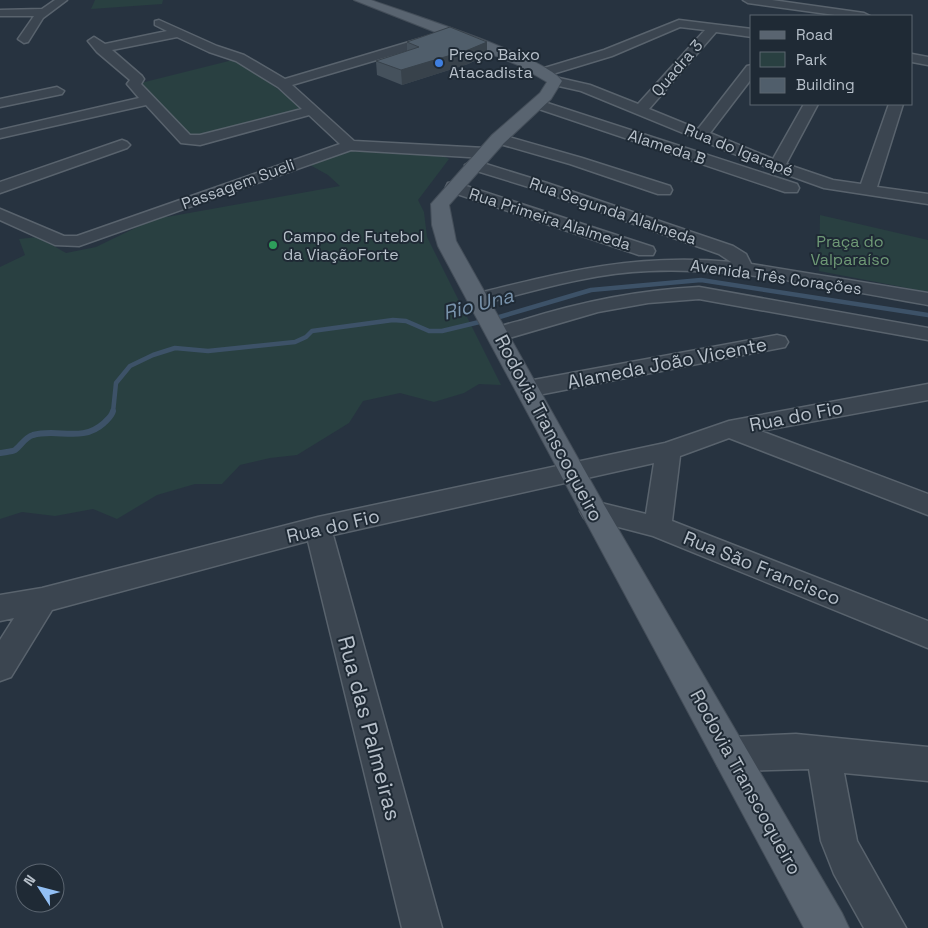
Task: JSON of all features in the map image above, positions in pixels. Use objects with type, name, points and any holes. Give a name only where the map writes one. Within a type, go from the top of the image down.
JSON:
[{"type":"main road","points":[[360,0],[450,34],[550,77]]},
{"type":"main road","name":"Rodovia Transcoqueiro","points":[[550,77],[552,88],[538,104],[513,125],[485,153],[440,204],[440,218],[448,246],[498,332],[574,472],[593,511],[827,928]]},
{"type":"street","points":[[24,33],[43,12],[62,0]]},
{"type":"street","points":[[748,0],[868,14]]},
{"type":"street","points":[[790,0],[807,8]]},
{"type":"street","points":[[3,6],[43,12]]},
{"type":"street","points":[[159,23],[177,33],[240,58],[283,84],[350,145]]},
{"type":"street","points":[[550,77],[674,24],[691,23],[750,33]]},
{"type":"street","name":"Quadra 3","points":[[641,109],[714,27]]},
{"type":"street","points":[[177,33],[98,45],[137,79],[134,84],[186,140],[190,141],[312,110]]},
{"type":"street","points":[[283,84],[450,34]]},
{"type":"street","points":[[913,58],[928,61]]},
{"type":"street","points":[[701,135],[750,72]]},
{"type":"street","name":"Rua do Igarapé","points":[[550,77],[586,88],[641,109],[777,166],[830,185],[928,199]]},
{"type":"street","points":[[0,103],[57,91]]},
{"type":"street","points":[[0,134],[149,100]]},
{"type":"street","name":"Alameda B","points":[[538,104],[796,190]]},
{"type":"street","points":[[777,166],[810,105]]},
{"type":"street","points":[[867,191],[896,105]]},
{"type":"street","points":[[513,125],[532,131]]},
{"type":"street","points":[[0,188],[122,145]]},
{"type":"street","name":"Passagem Sueli","points":[[0,214],[61,241],[79,241],[350,145],[485,153]]},
{"type":"street","points":[[485,153],[576,161],[664,190],[610,239]]},
{"type":"street","name":"Rua Segunda Alalmeda","points":[[485,153],[553,177],[586,202],[726,250],[739,258],[743,270]]},
{"type":"street","points":[[515,206],[576,161]]},
{"type":"street","points":[[561,222],[639,164]]},
{"type":"street","name":"Rua Primeira Alalmeda","points":[[454,187],[646,251]]},
{"type":"street","name":"Avenida Três Corações","points":[[479,302],[605,270],[648,265],[689,265],[743,270],[928,299]]},
{"type":"street","name":"Avenida Três Corações","points":[[498,332],[547,318],[626,300],[664,293],[699,293],[928,334]]},
{"type":"street","name":"Alameda João Vicente","points":[[528,389],[777,342]]},
{"type":"street","name":"Rua do Fio","points":[[0,608],[42,600],[318,528],[668,451],[729,429],[891,397],[928,392]]},
{"type":"street","points":[[891,397],[928,409]]},
{"type":"street","points":[[729,429],[928,505]]},
{"type":"street","points":[[658,527],[668,451]]},
{"type":"street","name":"Rua São Francisco","points":[[593,511],[658,527],[928,635]]},
{"type":"street","name":"Rua das Palmeiras","points":[[318,528],[422,928]]},
{"type":"street","points":[[0,667],[42,600]]},
{"type":"street","points":[[730,754],[796,751],[928,764]]},
{"type":"street","points":[[823,753],[839,841],[847,861],[886,928]]},
{"type":"green space","points":[[95,0],[163,0],[162,4],[91,9]]},
{"type":"green space","points":[[237,59],[306,110],[193,141],[137,84]]},
{"type":"green space","points":[[355,149],[437,153],[449,159],[418,200],[424,212],[427,237],[501,385],[479,384],[464,393],[434,402],[400,393],[363,401],[349,423],[297,455],[270,458],[240,465],[222,484],[195,484],[157,495],[117,519],[93,509],[55,516],[22,512],[0,519],[0,267],[25,255],[19,239],[38,237],[66,253],[96,247],[162,215],[167,217],[340,186],[328,175],[310,165],[331,155]]},
{"type":"green space","name":"Praça do Valparaíso","points":[[820,215],[928,240],[928,292],[819,271]]},
{"type":"building","points":[[450,27],[487,42],[468,50],[401,70],[376,61],[419,47],[407,42]]},
{"type":"waterway","name":"Rio Una","points":[[113,412],[116,383],[130,366],[153,355],[175,348],[208,351],[295,342],[306,337],[312,331],[393,320],[406,321],[429,331],[442,331],[496,318],[591,290],[701,280],[928,315]]},
{"type":"waterway","name":"Rio Una","points":[[0,453],[15,450],[27,438],[33,435],[42,433],[78,434],[96,429],[111,416],[113,411]]},
{"type":"place","name":"Preço Baixo Atacadista","points":[[439,63]]},
{"type":"place","name":"Campo de Futebol da ViaçãoForte","points":[[273,245]]}]
